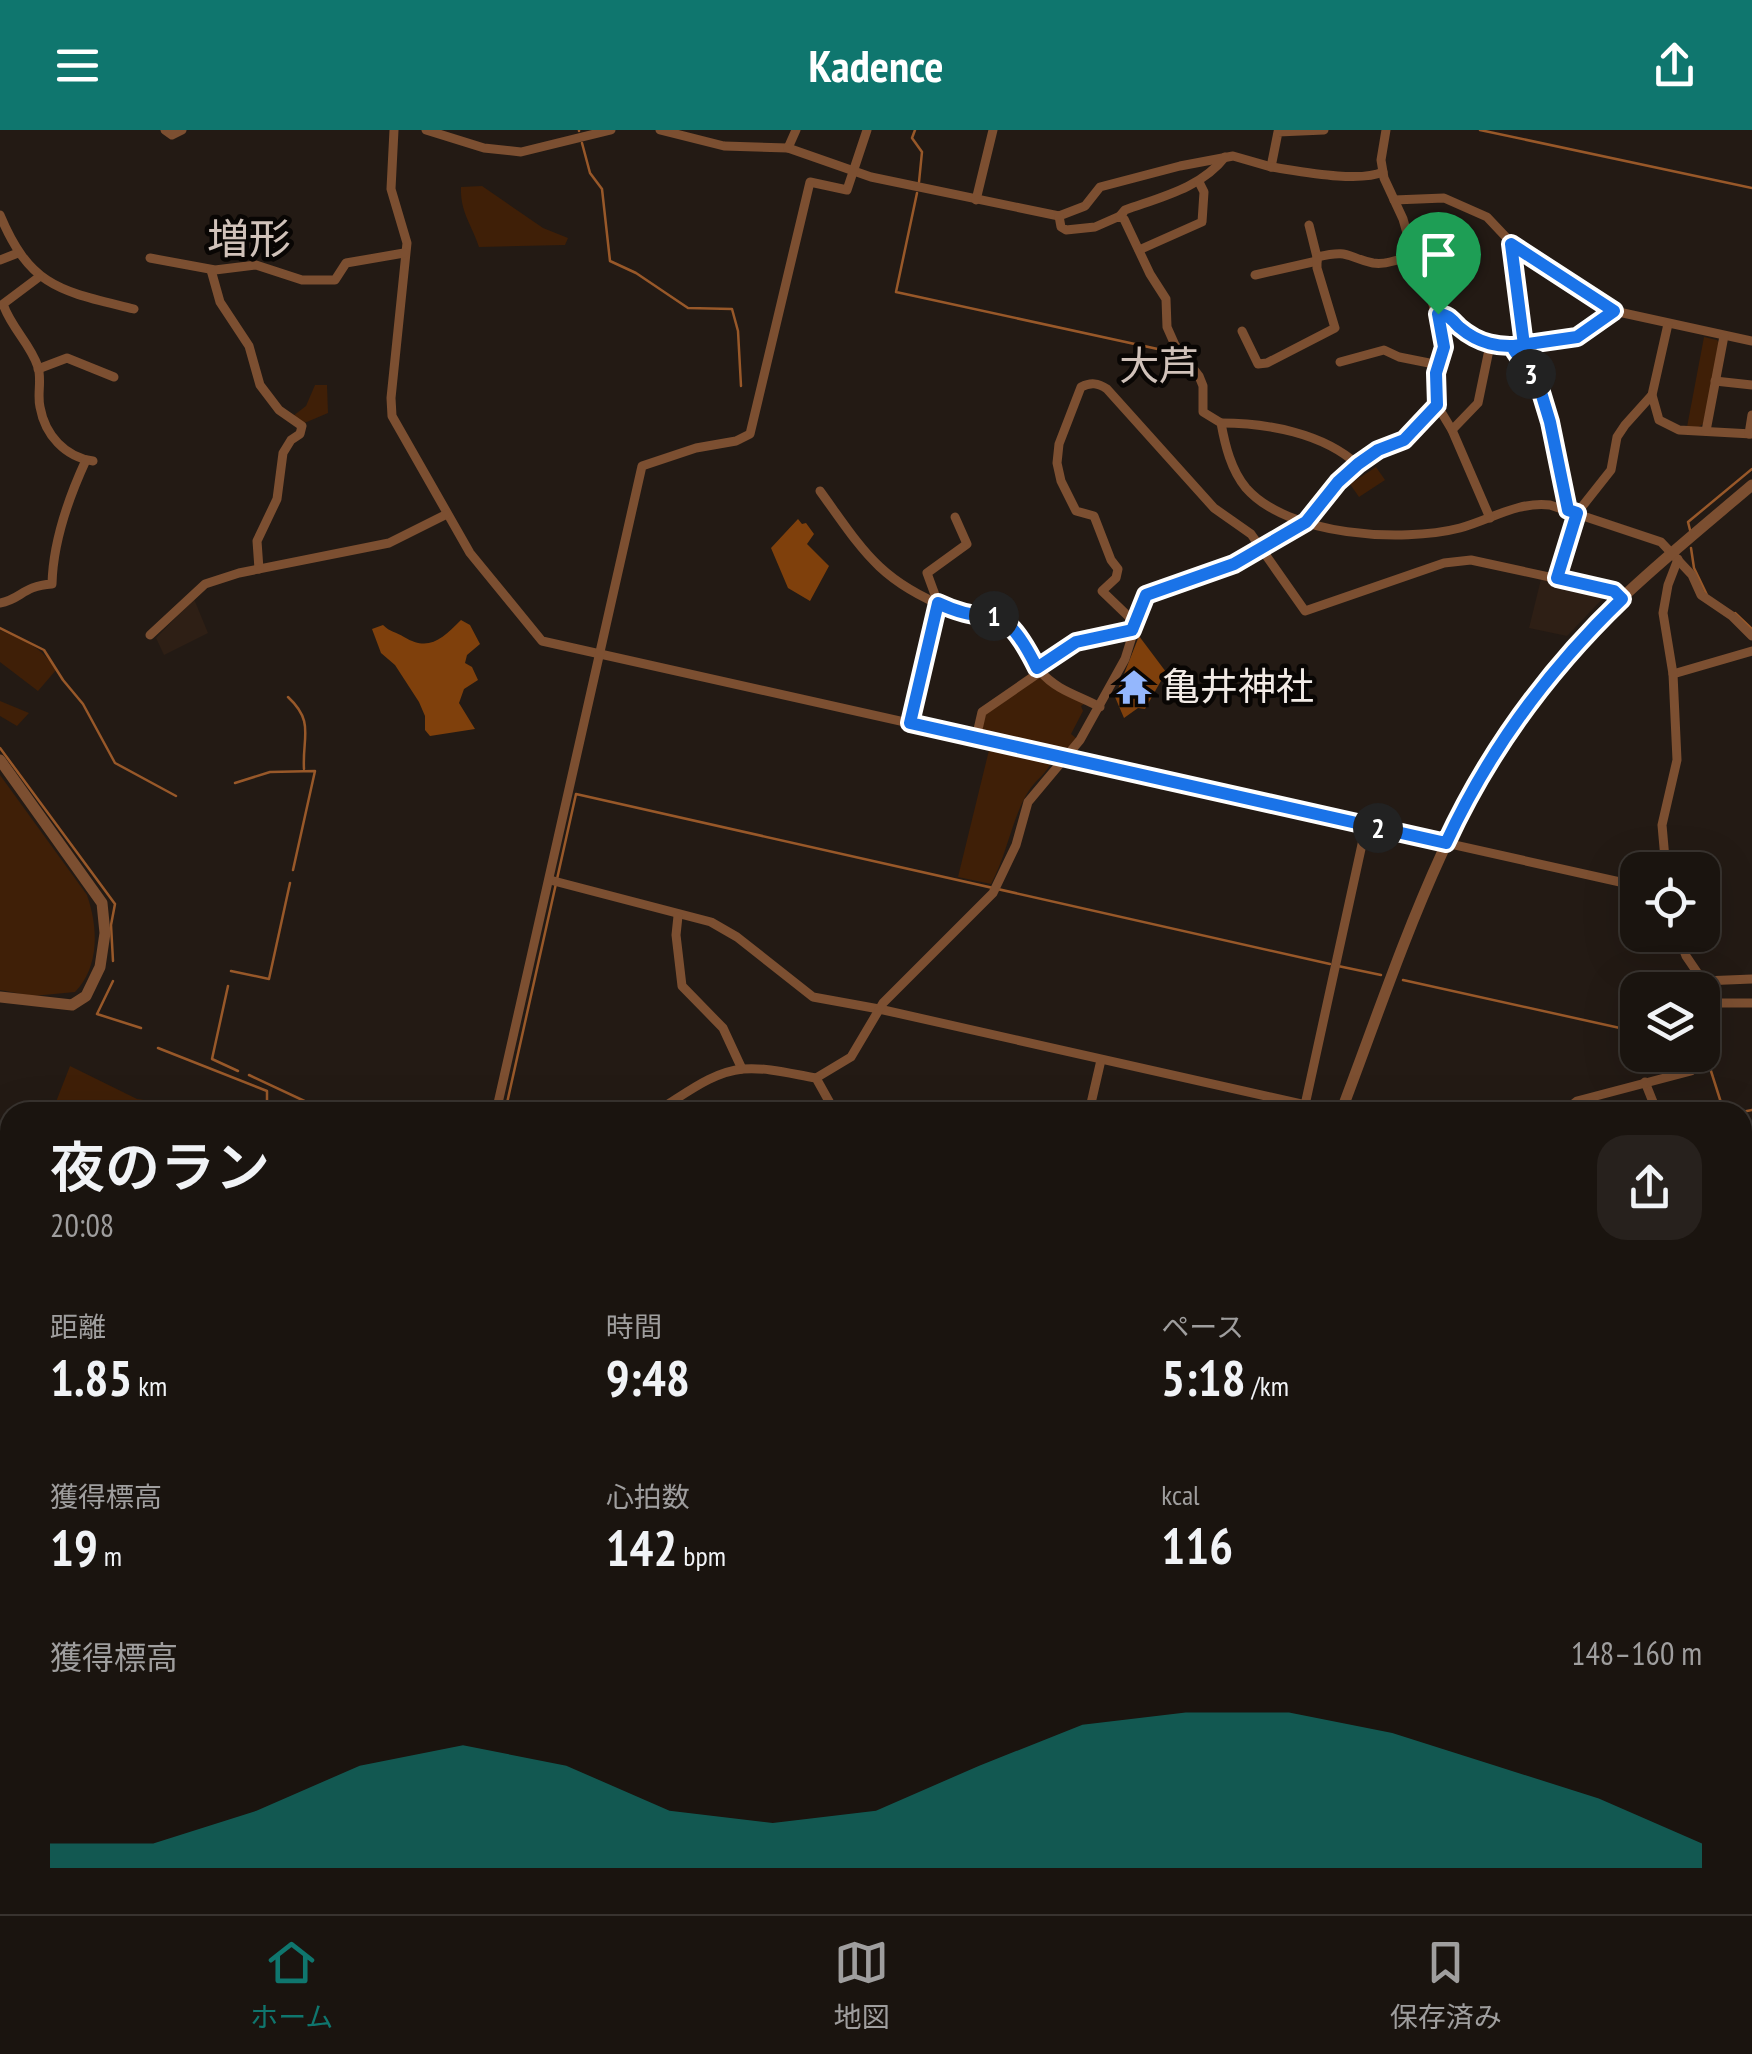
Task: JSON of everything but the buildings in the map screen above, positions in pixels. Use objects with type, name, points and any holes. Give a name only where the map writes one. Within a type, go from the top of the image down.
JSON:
[{"type":"street","points":[[165,130],[172,136],[182,130]]},
{"type":"street","points":[[394,130],[391,182],[405,233],[391,408],[400,434],[470,553],[542,641],[1620,882]]},
{"type":"street","points":[[426,130],[484,148],[521,152],[611,130]]},
{"type":"street","points":[[660,130],[724,146],[788,148],[856,172],[1059,216],[1084,206],[1100,188],[1226,157],[1271,167],[1343,175],[1382,172]]},
{"type":"street","points":[[788,148],[796,130]]},
{"type":"street","points":[[499,1102],[554,881],[599,654],[642,466],[750,434],[810,182],[848,190],[867,130]]},
{"type":"street","points":[[976,200],[993,130]]},
{"type":"street","points":[[1271,167],[1278,132],[1324,130]]},
{"type":"street","points":[[1386,130],[1382,172],[1438,314],[1444,347],[1436,373],[1437,405],[1490,518]]},
{"type":"street","points":[[1059,216],[1061,227],[1077,231],[1120,216],[1125,210],[1199,182],[1226,157]]},
{"type":"street","points":[[1139,250],[1202,222],[1204,192],[1199,182]]},
{"type":"street","points":[[1394,200],[1455,201],[1495,223],[1511,244],[1614,311],[1752,341]]},
{"type":"street","points":[[0,215],[18,253],[39,277],[73,294],[134,309]]},
{"type":"street","points":[[1120,216],[1129,226],[1166,299],[1166,327],[1204,386],[1201,408],[1221,424],[1286,431],[1322,440],[1358,464]]},
{"type":"street","points":[[1242,332],[1262,365],[1332,333],[1335,328],[1309,225]]},
{"type":"street","points":[[1511,244],[1519,346],[1540,389],[1572,512],[1557,578]]},
{"type":"street","points":[[0,260],[18,253]]},
{"type":"street","points":[[150,258],[210,270],[256,265],[302,280],[331,282],[346,263],[404,253]]},
{"type":"street","points":[[1255,276],[1350,253],[1382,263],[1413,254]]},
{"type":"street","points":[[210,270],[220,302],[249,346],[260,385],[280,410],[302,426],[283,453],[277,499],[257,540],[259,570]]},
{"type":"street","points":[[0,603],[29,587],[52,584],[54,553],[72,494],[89,460],[62,450],[50,431],[40,411],[38,368],[25,341],[9,324],[3,304],[39,277]]},
{"type":"street","points":[[1438,314],[1450,317],[1460,328],[1490,345],[1519,346],[1577,337],[1614,311]]},
{"type":"street","points":[[1668,324],[1652,395],[1659,420],[1678,430],[1751,434],[1752,415]]},
{"type":"street","points":[[1706,431],[1724,336]]},
{"type":"street","points":[[1452,430],[1478,403],[1490,345]]},
{"type":"street","points":[[1340,362],[1384,350],[1439,365]]},
{"type":"street","points":[[38,368],[67,358],[114,377]]},
{"type":"street","points":[[1716,381],[1752,385]]},
{"type":"street","points":[[1136,618],[1128,616],[1102,591],[1116,578],[1118,569],[1096,520],[1076,511],[1058,472],[1059,444],[1081,387],[1086,384],[1099,384],[1107,390],[1214,508],[1246,529],[1305,610],[1444,563],[1481,560],[1614,591],[1622,599]]},
{"type":"street","points":[[1572,512],[1611,470],[1617,437],[1652,395]]},
{"type":"street","points":[[670,1102],[724,1073],[742,1070],[816,1078],[850,1058],[879,1008],[994,889],[1016,845],[1028,802],[1068,758],[1125,659],[1146,595],[1234,564],[1306,522],[1358,464],[1378,450],[1404,440],[1437,405]]},
{"type":"street","points":[[1221,424],[1236,474],[1247,488],[1259,500],[1306,522],[1332,530],[1396,536],[1458,528],[1536,503],[1572,512],[1661,542],[1692,575],[1700,595],[1732,616],[1752,636]]},
{"type":"street","points":[[1343,1102],[1446,843],[1474,785],[1520,714],[1582,638],[1752,485]]},
{"type":"street","points":[[820,491],[879,570],[957,611],[987,614],[1010,624],[1038,670],[1058,688],[1100,707]]},
{"type":"street","points":[[150,634],[205,584],[389,543],[447,514]]},
{"type":"street","points":[[910,723],[938,603],[928,578],[930,568],[967,544],[955,517]]},
{"type":"street","points":[[1664,852],[1662,825],[1677,760],[1673,674],[1663,613],[1675,556]]},
{"type":"street","points":[[976,738],[982,712],[1076,642],[1132,630]]},
{"type":"street","points":[[1673,674],[1752,651]]},
{"type":"street","points":[[0,760],[102,903],[106,970],[86,996],[72,1006],[0,997]]},
{"type":"street","points":[[1305,1102],[1366,826]]},
{"type":"street","points":[[554,881],[721,927],[813,997],[879,1008],[1290,1102]]},
{"type":"street","points":[[678,916],[676,935],[682,986],[722,1028],[742,1070]]},
{"type":"street","points":[[1720,981],[1752,980]]},
{"type":"street","points":[[1720,1003],[1752,1002]]},
{"type":"street","points":[[1091,1102],[1100,1060]]},
{"type":"street","points":[[1576,1102],[1684,1072]]},
{"type":"street","points":[[816,1078],[829,1102]]},
{"type":"street","points":[[1646,1082],[1653,1102]]},
{"type":"shaded area","points":[[482,186],[543,228],[568,238],[565,245],[479,247],[464,211],[461,187]]},
{"type":"shaded area","points":[[1704,337],[1720,344],[1703,424],[1687,427]]},
{"type":"shaded area","points":[[315,385],[327,385],[328,413],[302,424],[293,416],[306,406]]},
{"type":"shaded area","points":[[1376,467],[1385,480],[1359,497],[1350,484]]},
{"type":"shaded area","points":[[798,519],[814,534],[807,544],[829,566],[810,601],[788,588],[771,548]]},
{"type":"shaded area","points":[[1541,579],[1608,593],[1567,636],[1529,628]]},
{"type":"shaded area","points":[[194,599],[208,633],[164,655],[156,638]]},
{"type":"shaded area","points":[[461,620],[470,625],[480,644],[467,655],[465,663],[472,667],[478,680],[464,689],[459,703],[475,729],[430,736],[419,702],[395,665],[381,653],[372,629],[383,625],[413,641],[428,643],[441,638]]},
{"type":"shaded area","points":[[0,630],[38,650],[56,670],[38,691],[0,662]]},
{"type":"shaded area","points":[[1139,636],[1166,672],[1145,709],[1138,708],[1124,718],[1115,697]]},
{"type":"shaded area","points":[[1039,675],[1087,702],[1081,706],[1083,711],[1071,734],[1076,738],[1065,751],[981,734],[983,714]]},
{"type":"shaded area","points":[[0,701],[29,713],[17,726],[0,716]]},
{"type":"shaded area","points":[[990,746],[1052,760],[1022,802],[991,884],[958,877]]},
{"type":"shaded area","points":[[0,775],[87,895],[93,920],[93,958],[75,992],[33,996],[0,990]]},
{"type":"shaded area","points":[[70,1066],[137,1099],[158,1102],[56,1102]]},
{"type":"waterway","points":[[915,130],[912,138],[922,152],[919,182]]},
{"type":"waterway","points":[[1480,130],[1752,188]]},
{"type":"waterway","points":[[582,143],[590,173],[602,189],[610,261],[636,273],[688,308],[732,309],[738,331],[741,386]]},
{"type":"waterway","points":[[917,193],[896,292],[1176,353]]},
{"type":"waterway","points":[[1690,530],[1688,522],[1752,469]]},
{"type":"waterway","points":[[1691,548],[1694,568],[1707,595]]},
{"type":"waterway","points":[[1735,613],[1752,629]]},
{"type":"waterway","points":[[0,628],[44,650],[83,704],[115,763],[176,796]]},
{"type":"waterway","points":[[288,697],[304,722],[304,769]]},
{"type":"waterway","points":[[0,748],[115,904],[111,925],[113,961]]},
{"type":"waterway","points":[[235,783],[270,772],[315,771],[293,870]]},
{"type":"waterway","points":[[507,1102],[576,794],[1330,964]]},
{"type":"waterway","points":[[231,971],[269,979],[290,883]]},
{"type":"waterway","points":[[1338,966],[1381,975]]},
{"type":"waterway","points":[[1403,980],[1620,1028]]},
{"type":"waterway","points":[[113,981],[97,1014],[141,1028]]},
{"type":"waterway","points":[[228,986],[212,1059],[238,1071]]},
{"type":"waterway","points":[[158,1048],[267,1091],[267,1102]]},
{"type":"waterway","points":[[1711,1072],[1721,1102]]},
{"type":"waterway","points":[[249,1075],[307,1102]]},
{"type":"place","name":"亀井神社","points":[[1134,687]]},
{"type":"district","name":"増形","points":[[249,239]]},
{"type":"district","name":"大芦","points":[[1159,366]]},
{"type":"route","points":[[1438,314],[1444,353],[1436,373],[1437,405],[1404,440],[1378,450],[1358,464],[1306,522],[1234,564],[1146,595],[1132,630],[1085,638],[1037,668],[1016,628],[1010,624],[987,614],[965,613],[938,603],[910,723],[1446,843],[1474,785],[1520,714],[1582,638],[1622,599],[1614,591],[1557,578],[1577,513],[1568,510],[1540,389],[1514,350],[1514,346],[1524,345],[1577,337],[1614,311],[1511,244],[1524,345],[1490,345],[1470,335],[1450,317],[1438,314]]}]
